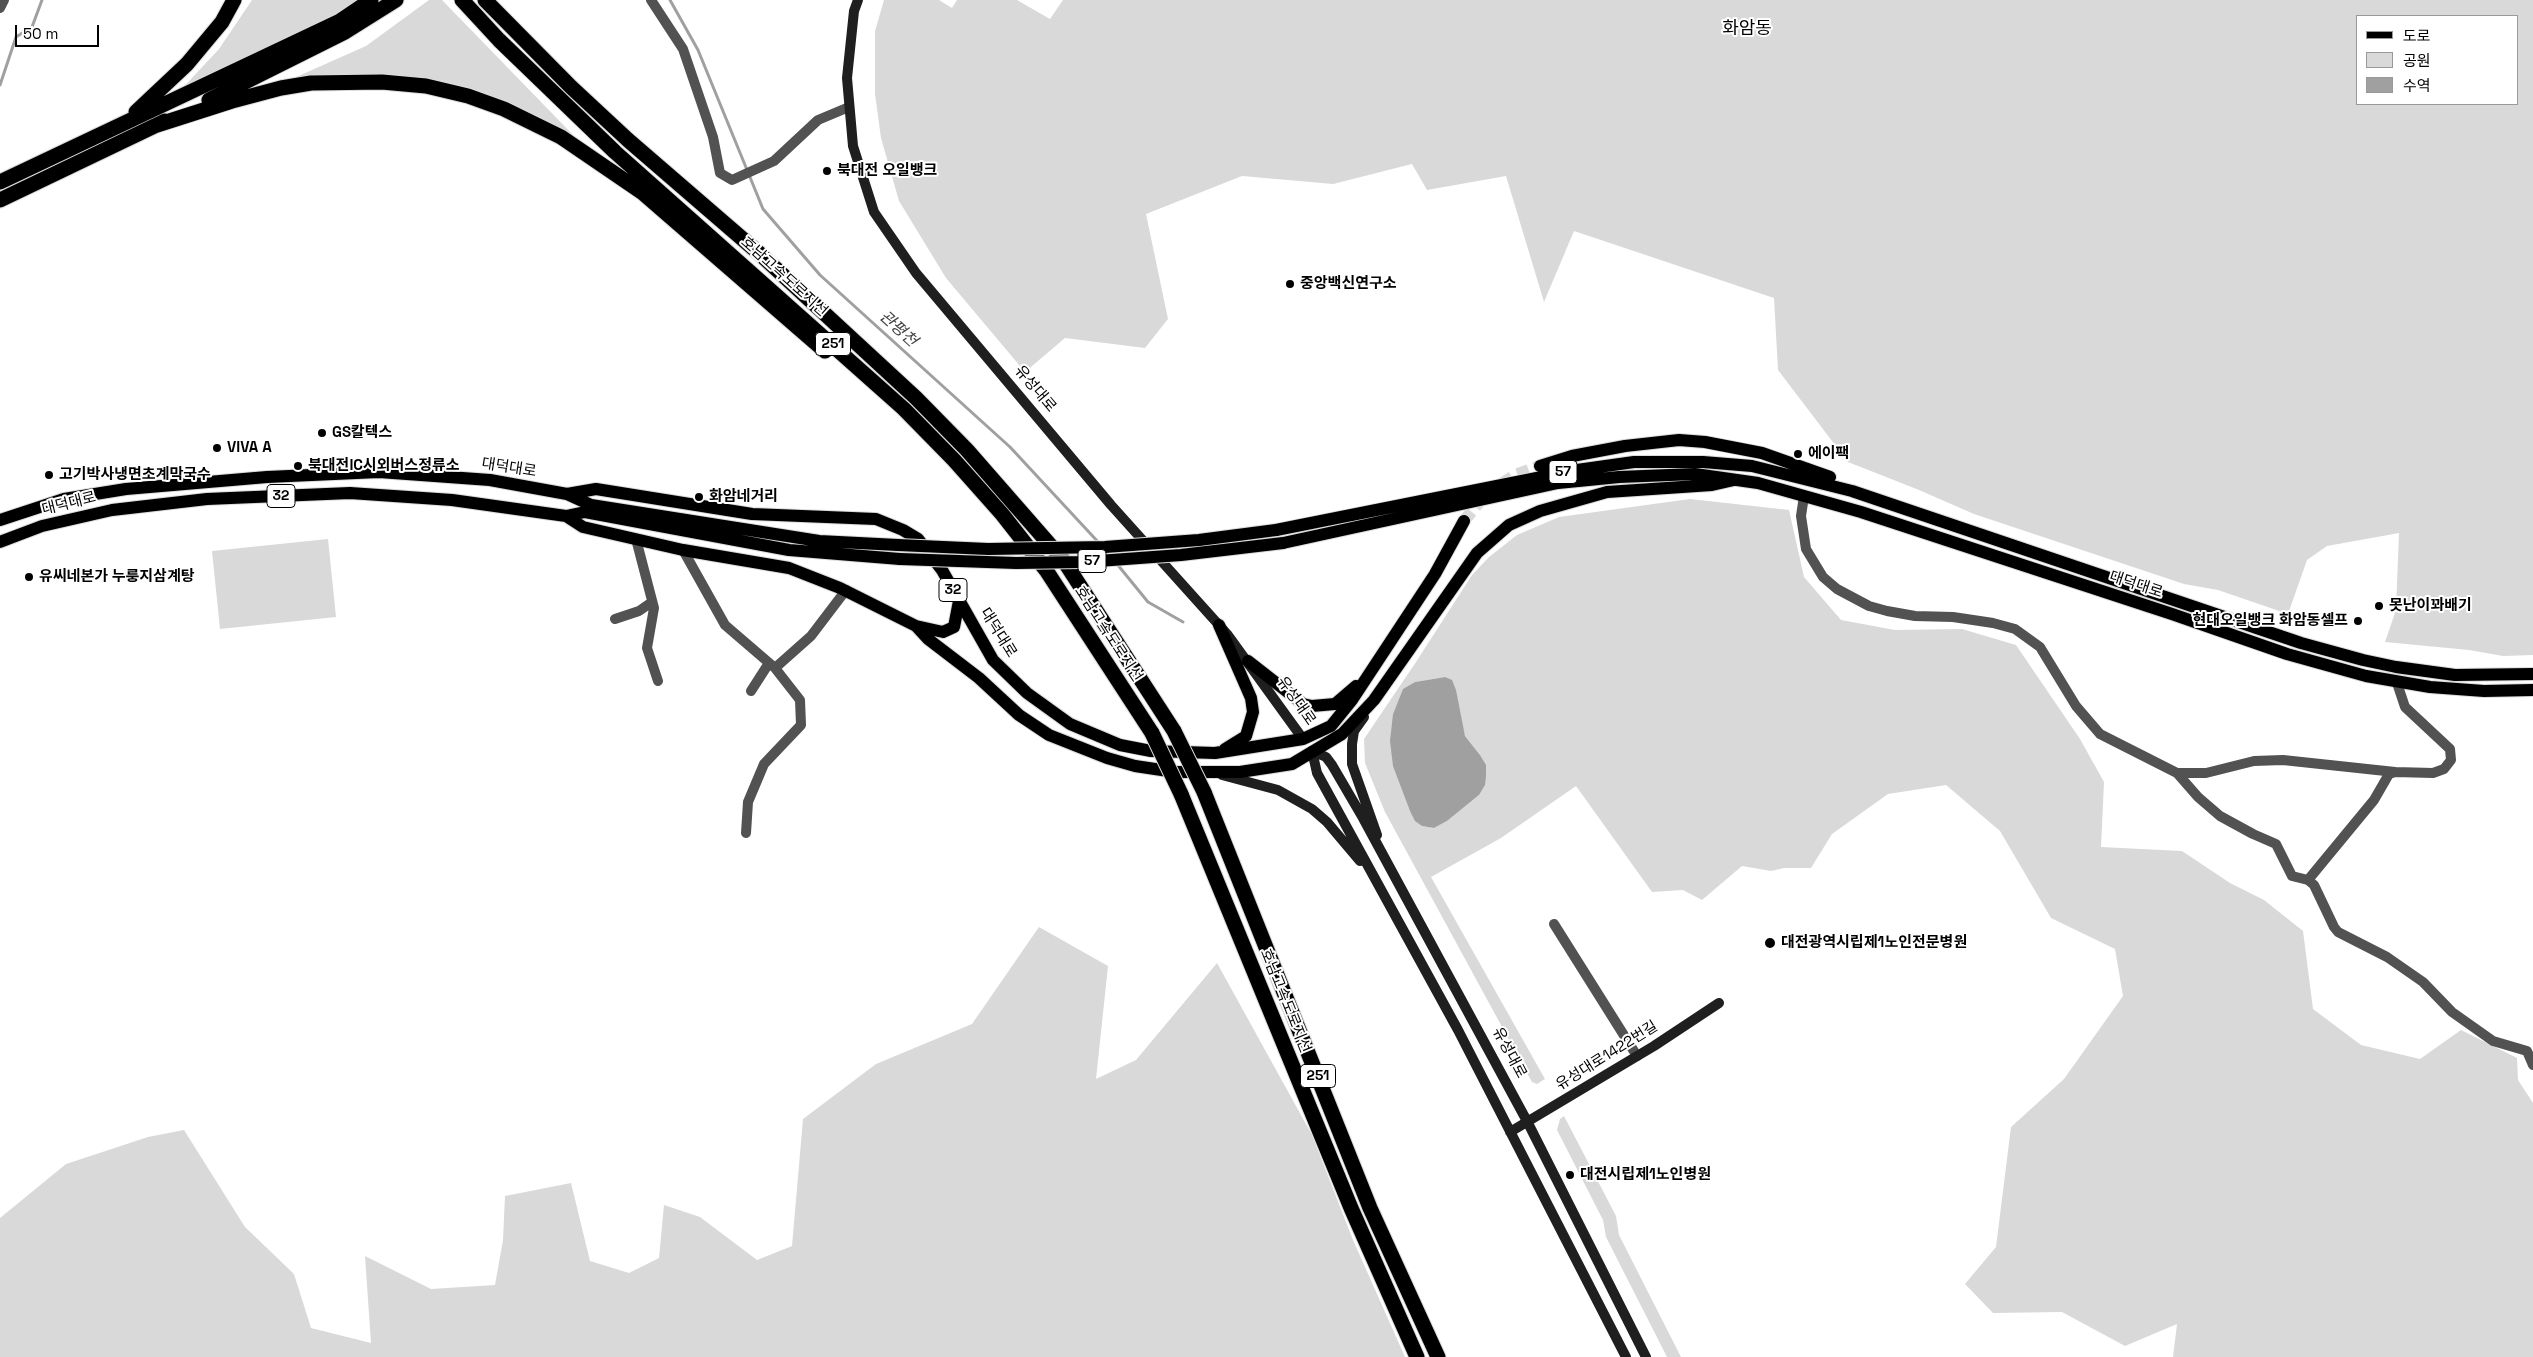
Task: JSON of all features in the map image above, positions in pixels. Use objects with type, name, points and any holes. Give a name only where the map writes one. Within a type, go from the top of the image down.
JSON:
[{"type":"highway","points":[[105,132],[132,115],[170,83],[203,45],[234,0]]},
{"type":"highway","points":[[0,182],[340,21],[371,0]]},
{"type":"highway","points":[[0,200],[345,32],[396,0]]},
{"type":"highway","name":"호남고속도로지선","points":[[462,0],[499,40],[615,152],[904,409],[1002,514],[1046,570],[1152,733],[1181,794],[1351,1208],[1417,1357]]},
{"type":"highway","name":"호남고속도로지선","points":[[488,2],[571,87],[628,140],[760,254],[916,398],[967,450],[1064,561],[1174,731],[1204,792],[1370,1208],[1438,1357]]},
{"type":"highway","points":[[157,125],[198,110],[281,88],[342,81],[426,86],[468,96],[504,108],[561,137],[643,193],[884,403],[904,409]]},
{"type":"main road","name":"유성대로","points":[[858,0],[854,10],[846,78],[853,146],[874,212],[916,273],[1111,505],[1219,624],[1248,661],[1312,751],[1318,773],[1510,1132],[1626,1357]]},
{"type":"main road","points":[[1540,466],[1572,456],[1625,446],[1679,440],[1705,442],[1762,453],[1805,467],[1835,479],[1852,491]]},
{"type":"main road","name":"대덕대로","points":[[0,520],[64,500],[126,489],[258,478],[379,472],[490,480],[567,494],[590,504],[819,541],[988,549],[1105,547],[1199,540],[1276,530],[1503,483],[1634,462],[1703,462],[1752,466],[1852,491],[2301,643],[2363,660],[2396,667],[2455,675],[2533,674]]},
{"type":"main road","name":"대덕대로","points":[[0,542],[42,526],[112,510],[207,499],[350,493],[452,500],[566,516],[585,512],[789,550],[900,559],[1016,563],[1084,562],[1181,555],[1283,543],[1558,483],[1619,477],[1695,474],[1758,483],[1804,496],[2163,611],[2286,654],[2397,683],[2484,691],[2533,690]]},
{"type":"main road","name":"대덕대로","points":[[566,516],[583,527],[683,550],[789,568],[846,590],[916,626],[1020,715],[1049,735],[1107,758],[1135,766],[1175,772],[1214,772],[1269,769],[1292,764],[1338,738],[1374,700],[1476,553],[1509,525],[1540,510],[1607,492],[1712,485],[1734,480]]},
{"type":"main road","name":"대덕대로","points":[[567,494],[596,488],[752,514],[876,519],[904,530],[918,539],[942,570],[993,660],[1027,694],[1070,724],[1120,745],[1151,750],[1216,754],[1303,739],[1331,726],[1352,700],[1364,680]]},
{"type":"main road","points":[[1248,661],[1303,704],[1312,706],[1335,704],[1364,680],[1435,574],[1464,521]]},
{"type":"main road","points":[[916,626],[943,632],[954,626],[959,601]]},
{"type":"main road","points":[[1216,754],[1233,746],[1246,736],[1253,712],[1251,698],[1219,624]]},
{"type":"main road","points":[[1374,700],[1354,731],[1351,754],[1356,776],[1384,857]]},
{"type":"main road","points":[[1214,772],[1241,766],[1247,760],[1238,751]]},
{"type":"main road","name":"유성대로","points":[[1312,751],[1326,757],[1332,764],[1384,857],[1528,1123],[1646,1357]]},
{"type":"main road","name":"32","points":[[1214,772],[1278,790],[1312,809],[1346,843],[1382,890]]},
{"type":"main road","name":"유성대로1422번길","points":[[1510,1132],[1528,1123],[1637,1056],[1719,1003]]},
{"type":"street","points":[[0,8],[4,0]]},
{"type":"street","points":[[651,0],[683,49],[714,137],[720,173],[732,180],[774,161],[818,120],[849,107]]},
{"type":"street","points":[[1804,496],[1801,516],[1806,549],[1823,577],[1837,589],[1861,602],[1887,611],[1915,616],[1953,617],[1993,623],[2015,629],[2040,647],[2076,706],[2100,734],[2177,773],[2220,816],[2276,844],[2292,876],[2308,880],[2314,885],[2338,932],[2387,957],[2423,982],[2452,1012],[2493,1041],[2527,1051],[2533,1065]]},
{"type":"street","points":[[636,539],[652,602],[653,619],[648,648],[658,681]]},
{"type":"street","points":[[683,550],[725,625],[772,665],[800,700],[802,720],[800,725],[764,764],[748,802],[746,832]]},
{"type":"street","points":[[751,691],[772,665],[811,636],[846,590]]},
{"type":"street","points":[[615,620],[639,610],[652,602]]},
{"type":"street","points":[[2177,773],[2206,773],[2254,761],[2275,760],[2423,774],[2439,771],[2448,765],[2451,754],[2450,749],[2405,707],[2397,683]]},
{"type":"street","points":[[2308,880],[2374,800],[2386,778],[2395,772]]},
{"type":"street","points":[[1554,924],[1637,1056]]},
{"type":"green space","points":[[252,0],[359,0],[337,16],[177,94],[219,49]]},
{"type":"green space","points":[[429,0],[442,0],[576,138],[514,106],[444,82],[365,75],[294,78],[366,46]]},
{"type":"green space","points":[[884,0],[939,0],[952,8],[957,0],[1017,0],[1050,19],[1063,0],[2533,0],[2533,655],[2503,656],[2469,650],[2385,642],[2396,610],[2399,533],[2327,546],[2307,560],[2288,614],[2218,590],[2184,584],[1974,514],[1848,462],[1778,370],[1774,298],[1574,231],[1544,302],[1506,176],[1427,190],[1412,164],[1333,184],[1242,176],[1146,214],[1168,319],[1145,348],[1065,338],[1025,372],[946,278],[899,201],[881,138],[875,94],[875,31]]},
{"type":"green space","points":[[1690,499],[1789,510],[1804,577],[1841,620],[1895,630],[1962,629],[2016,645],[2080,739],[2104,782],[2101,847],[2182,851],[2230,883],[2264,900],[2303,931],[2313,1009],[2361,1045],[2420,1059],[2461,1030],[2517,1058],[2518,1080],[2533,1103],[2533,1357],[2173,1357],[2177,1324],[2125,1346],[2062,1312],[1993,1313],[1965,1284],[1996,1247],[2011,1127],[2064,1079],[2123,996],[2115,949],[2051,918],[2000,831],[1946,785],[1888,794],[1832,834],[1811,868],[1784,868],[1771,871],[1742,866],[1702,900],[1683,890],[1652,892],[1576,786],[1501,838],[1431,877],[1545,1079],[1537,1084],[1532,1082],[1385,812],[1365,763],[1364,739],[1472,575],[1489,557],[1517,535],[1559,517]],"holes":[[[1445,677],[1465,736],[1480,755],[1479,795],[1447,821],[1434,828],[1422,826],[1410,811],[1399,777],[1393,714],[1403,690],[1415,682]]]},
{"type":"green space","points":[[328,539],[336,617],[220,629],[212,551]]},
{"type":"green space","points":[[1039,927],[1108,966],[1096,1079],[1136,1060],[1217,963],[1312,1135],[1353,1240],[1405,1357],[0,1357],[0,1218],[66,1164],[148,1137],[184,1130],[245,1227],[294,1274],[311,1328],[371,1343],[365,1256],[431,1289],[495,1285],[503,1240],[505,1196],[571,1183],[590,1261],[629,1273],[659,1258],[664,1205],[700,1217],[757,1260],[792,1246],[803,1119],[876,1064],[972,1024]]},
{"type":"green space","points":[[1564,1116],[1616,1216],[1619,1235],[1681,1357],[1667,1357],[1606,1237],[1603,1220],[1557,1130],[1560,1119]]},
{"type":"water","points":[[1445,677],[1452,680],[1456,690],[1465,736],[1486,765],[1486,776],[1485,785],[1479,795],[1447,821],[1434,828],[1422,826],[1415,821],[1393,766],[1390,741],[1393,714],[1403,689],[1415,682]]},
{"type":"waterway","points":[[0,85],[16,37],[32,27],[42,0]]},
{"type":"waterway","name":"관평천","points":[[670,0],[698,50],[763,209],[820,275],[1010,447],[1100,544]]},
{"type":"waterway","name":"관평천","points":[[1117,564],[1148,602],[1183,622]]},
{"type":"tunnel","points":[[1464,521],[1485,495],[1515,475],[1540,466]]},
{"type":"place","name":"북대전 오일뱅크","points":[[827,171]]},
{"type":"place","name":"중앙백신연구소","points":[[1290,284]]},
{"type":"place","name":"GS칼텍스","points":[[322,433]]},
{"type":"place","name":"VIVA A","points":[[217,448]]},
{"type":"place","name":"에이팩","points":[[1798,454]]},
{"type":"place","name":"북대전IC시외버스정류소","points":[[298,466]]},
{"type":"place","name":"고기박사냉면초계막국수","points":[[49,475]]},
{"type":"place","name":"화암네거리","points":[[699,497]]},
{"type":"place","name":"유씨네본가 누룽지삼계탕","points":[[29,577]]},
{"type":"place","name":"못난이꽈배기","points":[[2379,606]]},
{"type":"place","name":"현대오일뱅크 화암동셀프","points":[[2358,621]]},
{"type":"place","name":"대전광역시립제1노인전문병원","points":[[1770,943]]},
{"type":"place","name":"대전시립제1노인병원","points":[[1570,1175]]},
{"type":"district","name":"화암동","points":[[1747,29]]}]
